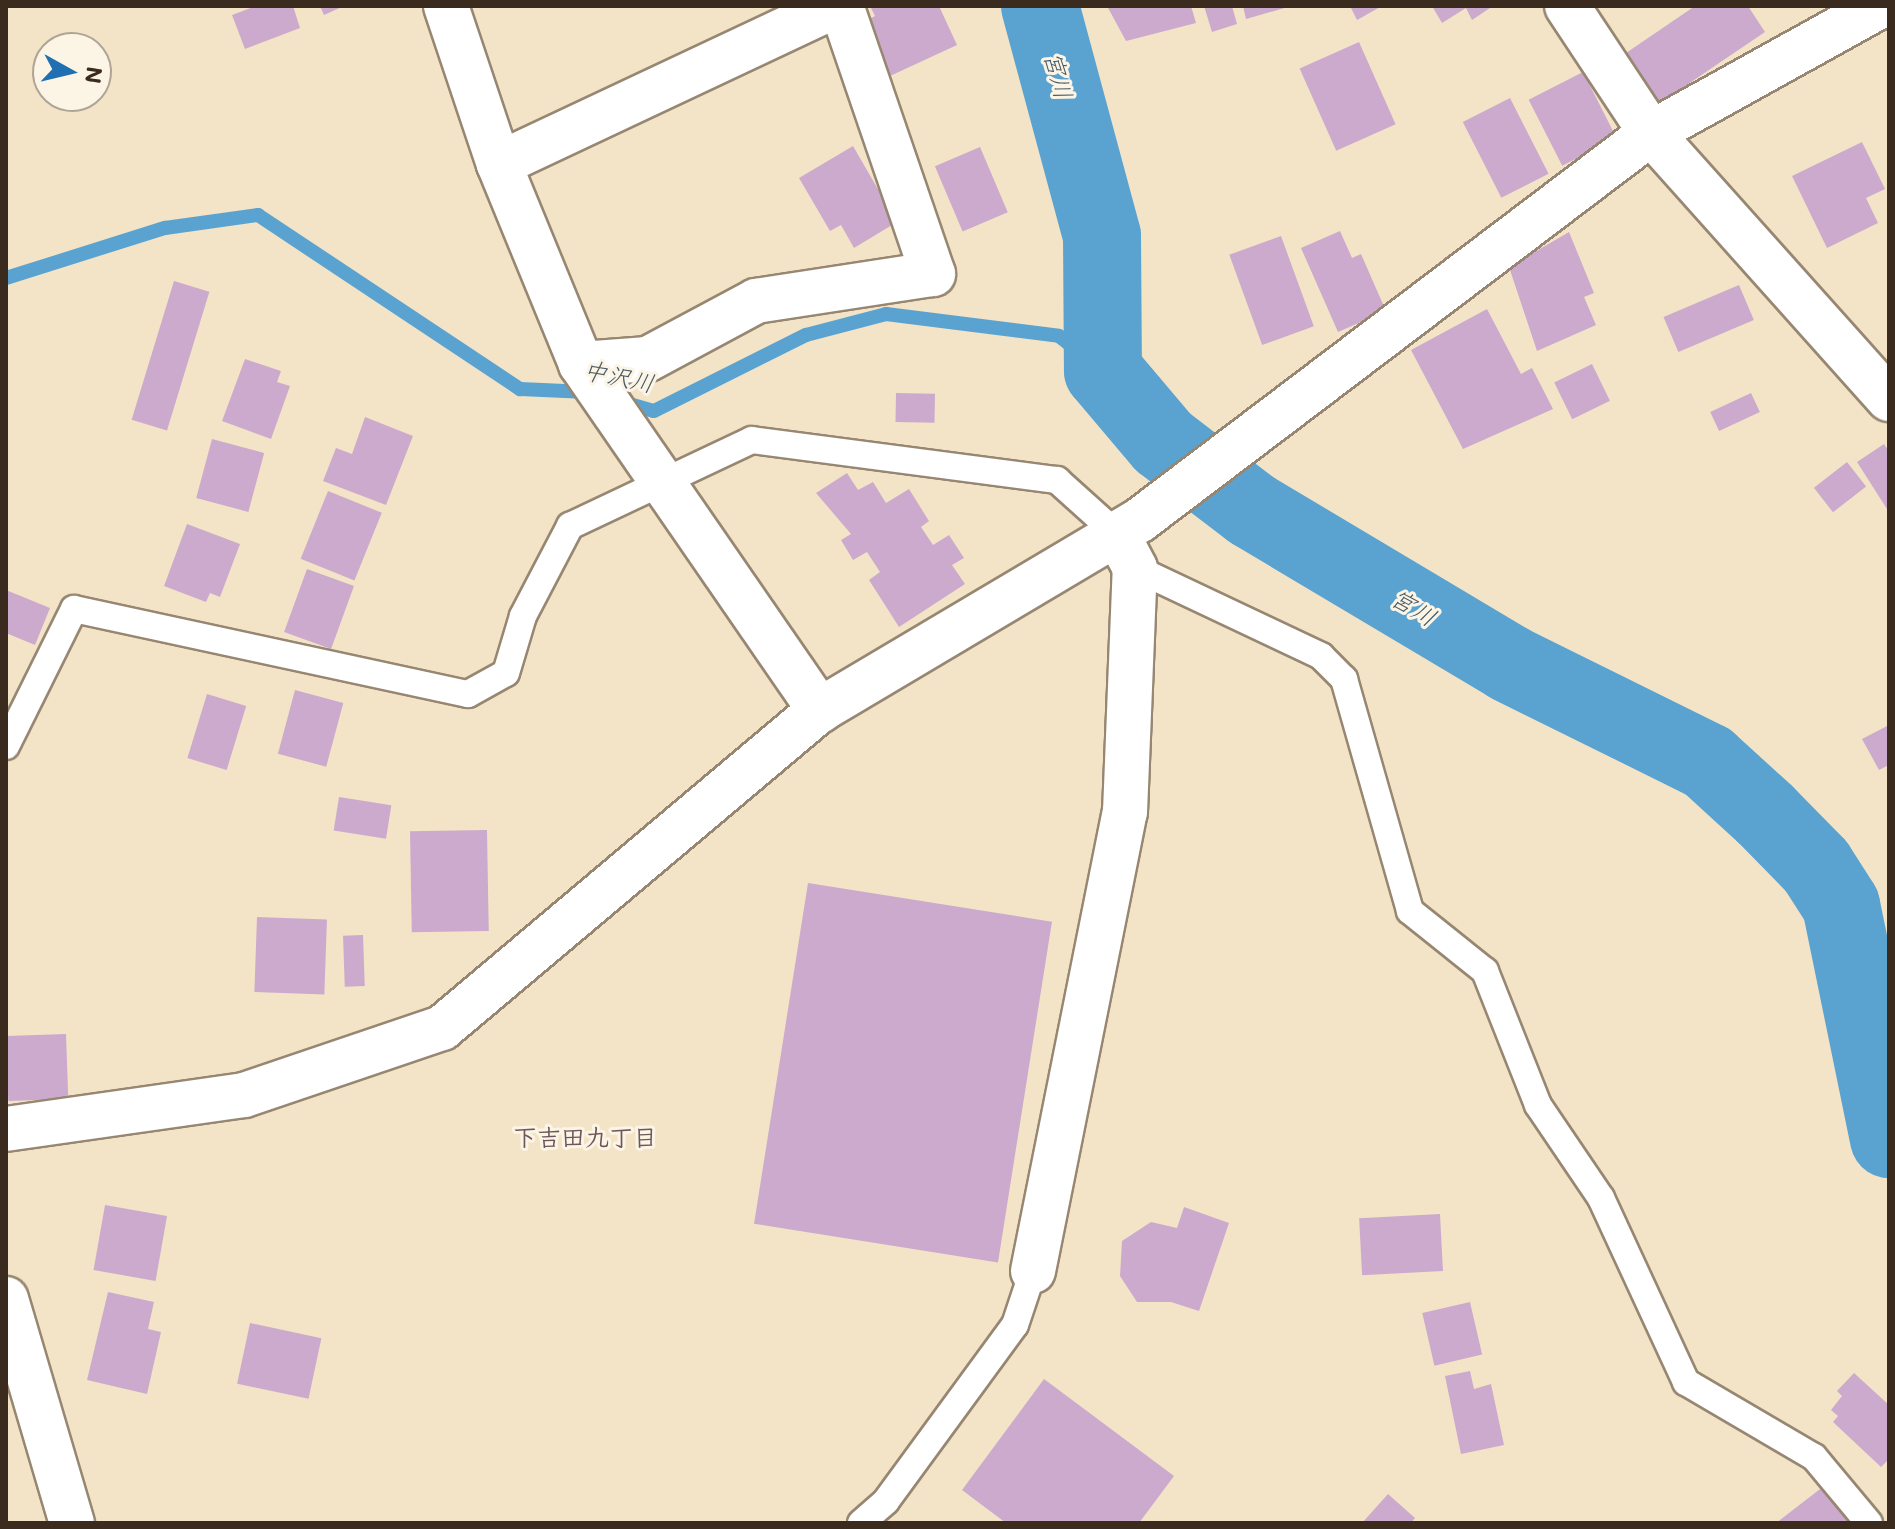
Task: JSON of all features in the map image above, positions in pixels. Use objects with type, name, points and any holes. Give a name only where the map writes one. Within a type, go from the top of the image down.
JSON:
[{"type":"street","points":[[446,6],[499,164],[590,374],[820,710]]},
{"type":"street","points":[[499,164],[838,6],[933,274],[756,301],[648,359],[590,374]]},
{"type":"street","points":[[1567,6],[1651,133],[1889,399]]},
{"type":"street","points":[[6,1129],[244,1095],[442,1028],[820,710],[1131,541],[1259,423],[1651,133],[1880,6]]},
{"type":"street","points":[[1033,1271],[1125,812],[1131,541]]},
{"type":"street","points":[[6,1299],[72,1523]]},
{"type":"lane","points":[[6,746],[74,609],[468,694],[506,673],[523,616],[570,526],[654,466],[752,440],[1023,473],[1057,480],[1131,541],[1321,656],[1344,679],[1410,911],[1485,971],[1538,1105],[1601,1198],[1686,1382],[1814,1457],[1869,1523]]},
{"type":"lane","points":[[861,1523],[886,1501],[1015,1325],[1033,1271]]},
{"type":"building","points":[[256,6],[293,6],[300,28],[245,49],[232,15]]},
{"type":"building","points":[[320,6],[344,6],[324,15]]},
{"type":"building","points":[[870,6],[939,6],[957,45],[890,76],[866,21],[875,16]]},
{"type":"building","points":[[1107,6],[1191,6],[1196,23],[1126,41]]},
{"type":"building","points":[[1204,6],[1232,6],[1237,24],[1212,32]]},
{"type":"building","points":[[1243,6],[1288,6],[1288,7],[1246,19]]},
{"type":"building","points":[[1350,6],[1382,6],[1357,20]]},
{"type":"building","points":[[1432,6],[1493,6],[1472,20],[1466,8],[1442,23]]},
{"type":"building","points":[[1695,6],[1748,6],[1765,32],[1660,103],[1626,53]]},
{"type":"building","points":[[1359,42],[1396,124],[1336,151],[1300,68]]},
{"type":"building","points":[[1583,72],[1617,138],[1562,166],[1529,100]]},
{"type":"building","points":[[1510,98],[1549,174],[1501,198],[1463,122]]},
{"type":"building","points":[[1862,142],[1885,189],[1866,198],[1878,223],[1827,248],[1792,176]]},
{"type":"building","points":[[853,146],[897,222],[854,248],[841,225],[830,231],[799,178]]},
{"type":"building","points":[[980,147],[1008,212],[963,232],[935,166]]},
{"type":"building","points":[[1340,231],[1352,258],[1361,254],[1386,311],[1338,332],[1301,248]]},
{"type":"building","points":[[1569,232],[1594,293],[1584,297],[1596,325],[1537,351],[1509,267]]},
{"type":"building","points":[[1281,236],[1314,326],[1262,345],[1229,255]]},
{"type":"building","points":[[174,281],[209,292],[167,430],[132,420]]},
{"type":"building","points":[[1739,285],[1754,320],[1678,352],[1664,317]]},
{"type":"building","points":[[1487,309],[1521,374],[1532,368],[1553,409],[1463,449],[1411,350]]},
{"type":"building","points":[[245,359],[281,371],[277,382],[290,386],[271,439],[222,421]]},
{"type":"building","points":[[1592,364],[1610,401],[1572,419],[1554,382]]},
{"type":"building","points":[[896,393],[935,394],[934,423],[895,422]]},
{"type":"building","points":[[1751,393],[1760,412],[1719,431],[1710,412]]},
{"type":"building","points":[[365,417],[413,436],[386,505],[323,481],[336,448],[352,454]]},
{"type":"building","points":[[212,439],[264,453],[248,512],[196,498]]},
{"type":"building","points":[[1884,444],[1889,452],[1887,509],[1857,462]]},
{"type":"building","points":[[1847,462],[1866,486],[1833,512],[1814,488]]},
{"type":"building","points":[[847,473],[858,490],[873,482],[886,503],[909,489],[929,521],[921,527],[933,545],[949,535],[964,558],[952,565],[965,584],[899,627],[869,580],[880,572],[867,552],[853,560],[841,540],[851,534],[816,493]]},
{"type":"building","points":[[328,491],[382,513],[354,580],[301,559]]},
{"type":"building","points":[[187,524],[240,544],[220,597],[210,593],[206,602],[164,586]]},
{"type":"building","points":[[307,569],[354,586],[331,649],[284,632]]},
{"type":"building","points":[[6,590],[50,608],[35,645],[6,633]]},
{"type":"building","points":[[295,690],[343,703],[326,767],[278,754]]},
{"type":"building","points":[[207,694],[246,706],[227,770],[187,758]]},
{"type":"building","points":[[1889,725],[1889,765],[1879,770],[1862,739]]},
{"type":"building","points":[[339,797],[391,805],[386,839],[334,831]]},
{"type":"building","points":[[487,830],[489,931],[412,932],[410,831]]},
{"type":"building","points":[[808,883],[1052,922],[998,1262],[754,1224]]},
{"type":"building","points":[[257,917],[327,919],[324,994],[254,992]]},
{"type":"building","points":[[363,935],[365,986],[345,987],[343,936]]},
{"type":"building","points":[[66,1034],[68,1099],[8,1101],[6,1036]]},
{"type":"building","points":[[105,1205],[167,1216],[156,1281],[94,1270]]},
{"type":"building","points":[[1184,1207],[1229,1223],[1199,1311],[1171,1302],[1137,1302],[1120,1276],[1122,1241],[1151,1222],[1177,1228]]},
{"type":"building","points":[[1440,1214],[1443,1271],[1362,1275],[1359,1218]]},
{"type":"building","points":[[108,1292],[154,1302],[148,1329],[161,1332],[147,1394],[87,1380]]},
{"type":"building","points":[[1470,1302],[1482,1355],[1434,1366],[1422,1313]]},
{"type":"building","points":[[250,1323],[321,1338],[309,1399],[237,1384]]},
{"type":"building","points":[[1470,1371],[1474,1389],[1491,1384],[1504,1445],[1461,1454],[1445,1376]]},
{"type":"building","points":[[1854,1373],[1889,1405],[1889,1459],[1881,1467],[1833,1422],[1838,1416],[1831,1410],[1842,1396],[1837,1391]]},
{"type":"building","points":[[1044,1379],[1174,1476],[1139,1523],[1006,1523],[962,1490]]},
{"type":"building","points":[[1824,1486],[1852,1523],[1776,1523]]},
{"type":"building","points":[[1388,1494],[1415,1518],[1411,1523],[1362,1523]]},
{"type":"waterway","name":"宮川","points":[[1040,6],[1102,236],[1103,371],[1163,442],[1252,510],[1510,664],[1708,762],[1765,814],[1816,866],[1841,905],[1889,1139]]},
{"type":"waterway","name":"中沢川","points":[[6,278],[165,228],[258,215],[520,389],[587,392]]},
{"type":"waterway","name":"中沢川","points":[[619,401],[654,411],[806,335],[886,314],[1059,336],[1103,371]]},
{"type":"district","name":"下吉田九丁目","points":[[585,1137]]}]
